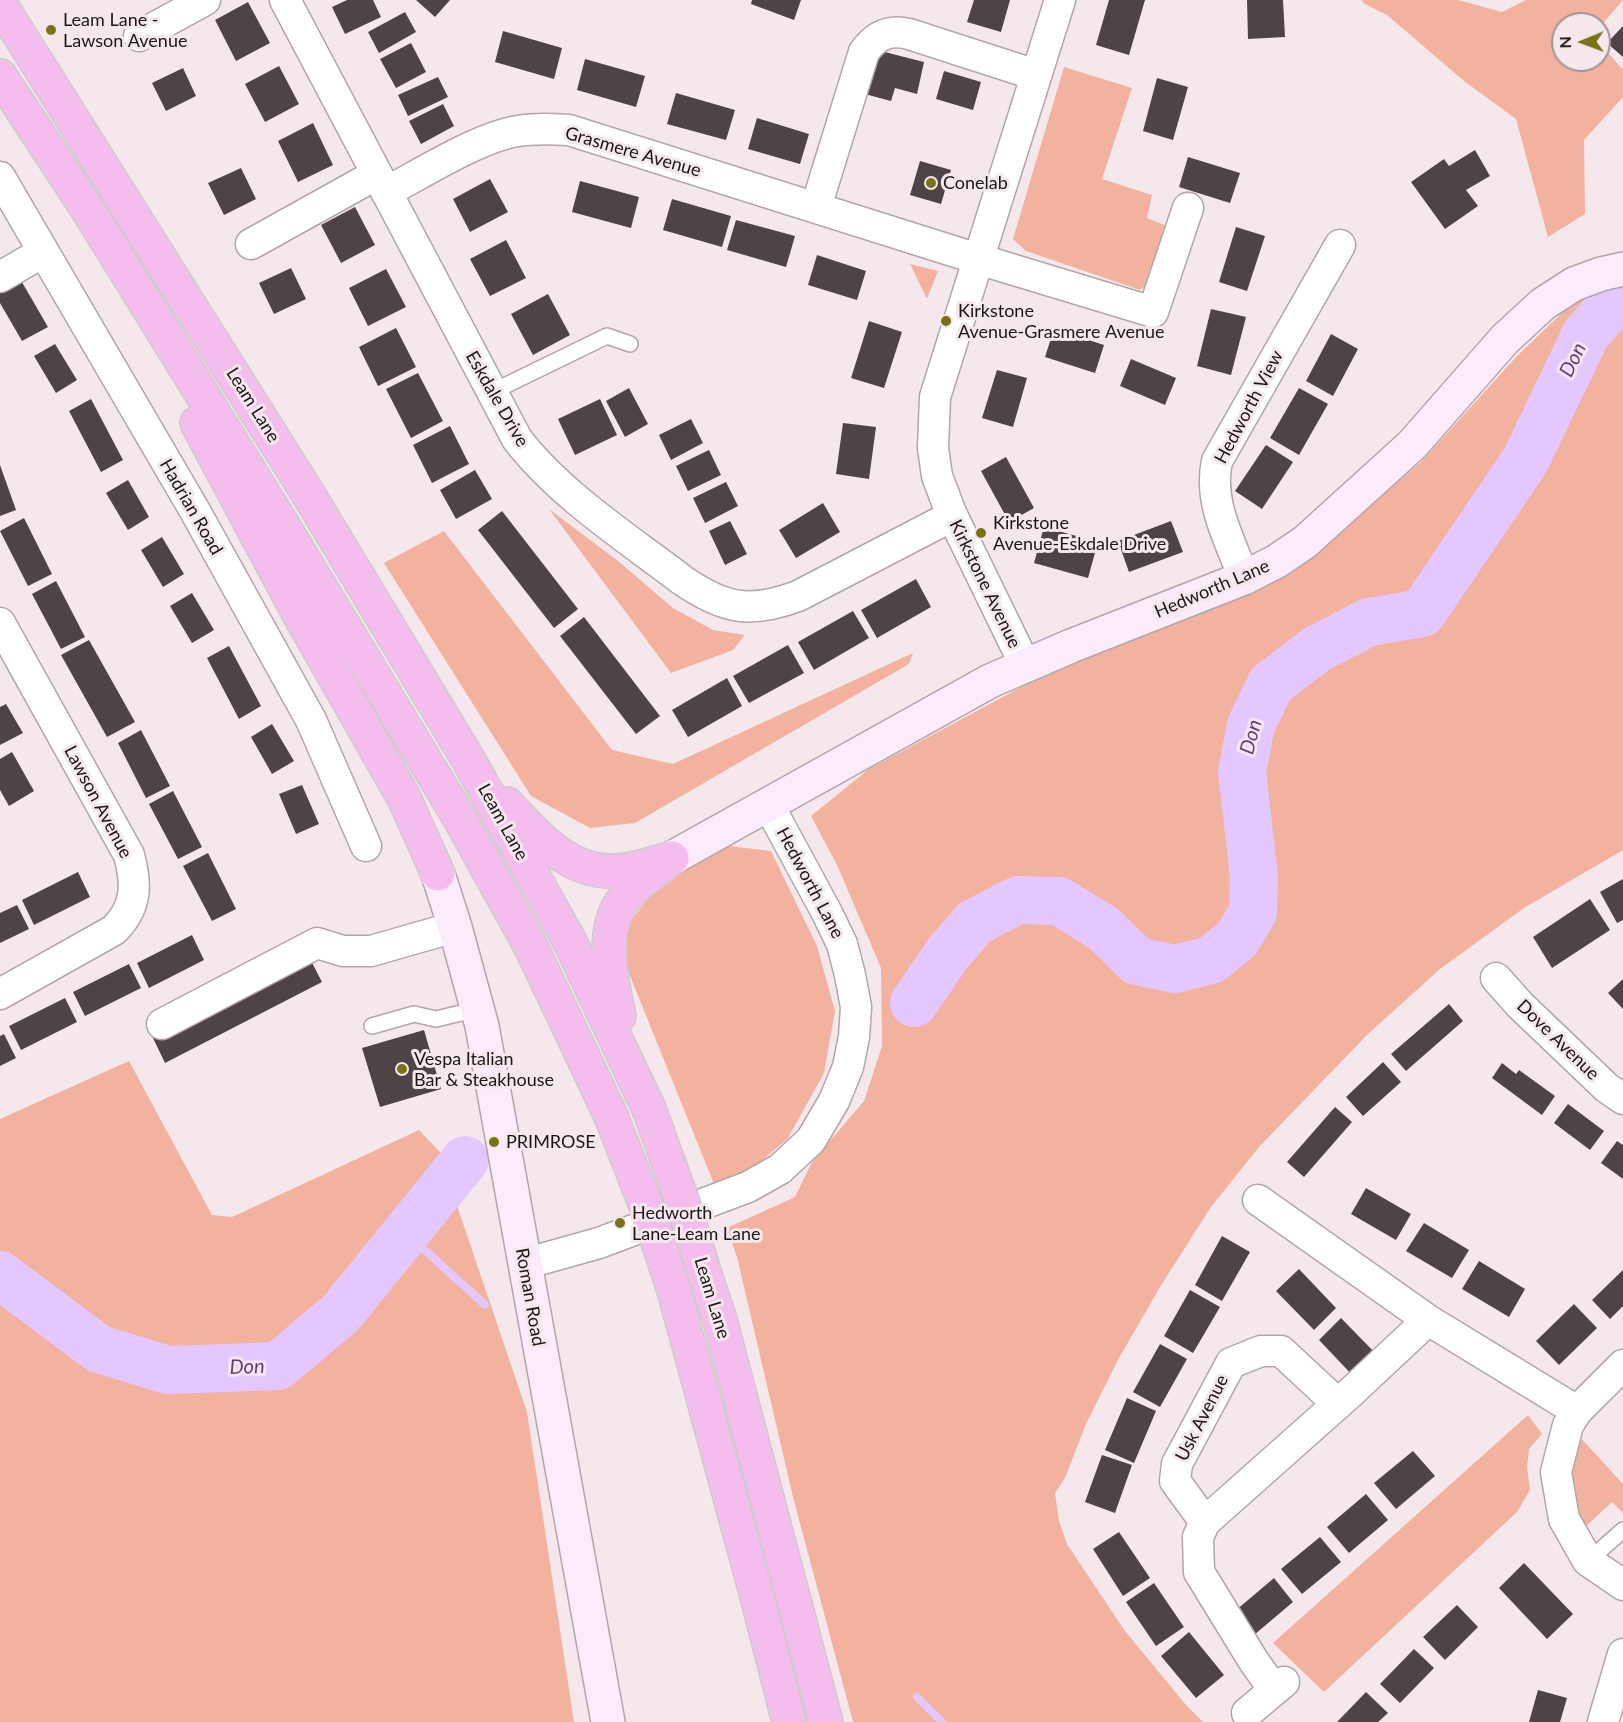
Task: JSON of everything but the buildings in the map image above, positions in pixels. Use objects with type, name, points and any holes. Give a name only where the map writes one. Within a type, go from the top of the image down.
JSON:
[{"type":"highway","name":"Leam Lane","points":[[0,4],[307,492],[468,759],[569,940],[649,1109],[682,1200],[720,1320],[826,1722]]},
{"type":"highway","name":"Leam Lane","points":[[0,75],[88,210],[282,524],[459,818],[531,947],[611,1116],[648,1211],[675,1294],[789,1722]]},
{"type":"highway","points":[[88,210],[230,488],[404,798],[438,874]]},
{"type":"highway","points":[[468,759],[535,835],[574,863],[596,871],[616,871],[636,869],[672,858]]},
{"type":"highway","points":[[630,1068],[609,969],[611,930],[617,910],[626,896],[672,858]]},
{"type":"street","points":[[139,36],[205,0]]},
{"type":"street","name":"Eskdale Drive","points":[[285,0],[517,439],[532,459],[553,480],[682,580],[703,594],[725,604],[750,607],[774,605],[798,596],[952,516]]},
{"type":"street","name":"Kirkstone Avenue","points":[[1024,665],[952,516],[938,476],[933,448],[933,421],[935,397],[1060,0]]},
{"type":"street","points":[[816,207],[864,52],[872,41],[885,33],[897,31],[909,34],[1036,75]]},
{"type":"street","name":"Grasmere Avenue","points":[[250,244],[382,183],[492,138],[516,131],[543,129],[569,130],[978,259]]},
{"type":"street","name":"Hadrian Road","points":[[0,177],[195,511],[311,720],[366,846]]},
{"type":"street","points":[[978,259],[1153,312],[1188,208]]},
{"type":"street","name":"Hedworth View","points":[[1244,578],[1219,512],[1215,495],[1214,478],[1217,461],[1340,245]]},
{"type":"street","points":[[0,277],[43,252]]},
{"type":"street","name":"Hedworth Lane","points":[[672,858],[990,681],[1024,665],[1244,578],[1277,561],[1305,542],[1412,445],[1505,339],[1542,304],[1574,284],[1623,269]]},
{"type":"street","name":"Lawson Avenue","points":[[0,623],[9,661],[129,855],[134,872],[132,905],[124,920],[114,930],[0,994]]},
{"type":"street","name":"Hedworth Lane","points":[[524,1264],[599,1242],[748,1187],[780,1169],[811,1140],[834,1101],[848,1067],[854,1037],[856,1007],[850,975],[842,944],[828,912],[768,804]]},
{"type":"street","name":"Roman Road","points":[[438,874],[478,1009],[608,1722]]},
{"type":"street","points":[[162,1024],[317,943],[344,951],[371,951],[455,927]]},
{"type":"street","name":"Dove Avenue","points":[[1496,978],[1520,1005],[1607,1088],[1623,1099]]},
{"type":"street","points":[[1258,1201],[1428,1320],[1576,1410]]},
{"type":"street","points":[[1247,1713],[1279,1686],[1253,1660],[1199,1572],[1198,1537],[1205,1522],[1338,1404],[1428,1320]]},
{"type":"street","name":"Usk Avenue","points":[[1205,1522],[1175,1481],[1177,1464],[1231,1363],[1261,1351],[1281,1351],[1338,1404]]},
{"type":"street","points":[[1623,1365],[1576,1410],[1568,1425],[1556,1472],[1564,1519],[1588,1561],[1623,1586]]},
{"type":"street","points":[[1603,1722],[1623,1654]]},
{"type":"lane","points":[[492,392],[607,336],[630,344]]},
{"type":"lane","points":[[372,1026],[414,1014],[436,1018],[478,1009]]},
{"type":"lane","points":[[1588,1561],[1623,1530]]},
{"type":"shaded area","points":[[1362,0],[1458,0],[1502,12],[1526,0],[1623,0],[1611,14],[1611,12],[1551,12],[1551,72],[1611,72],[1611,56],[1623,70],[1623,97],[1584,140],[1585,214],[1548,237],[1516,119],[1464,81],[1387,15],[1363,3]]},
{"type":"shaded area","points":[[1064,67],[1132,88],[1102,179],[1152,195],[1147,218],[1167,226],[1155,278],[1140,290],[1026,251],[1013,239]]},
{"type":"shaded area","points":[[910,264],[938,271],[927,299]]},
{"type":"shaded area","points":[[1623,286],[1623,850],[1524,908],[1440,969],[1368,1034],[1259,1147],[1211,1207],[1160,1287],[1119,1358],[1086,1424],[1065,1478],[1055,1493],[1059,1521],[1067,1544],[1125,1631],[1186,1705],[1203,1722],[853,1722],[793,1497],[737,1257],[727,1228],[795,1197],[812,1162],[864,1101],[882,1046],[881,968],[837,865],[811,816],[869,769],[1038,678],[1231,601],[1325,544],[1421,462],[1516,357],[1563,312],[1584,295]]},
{"type":"shaded area","points":[[549,509],[618,561],[673,608],[713,630],[745,635],[733,650],[671,673]]},
{"type":"shaded area","points":[[444,531],[612,750],[673,764],[913,653],[909,664],[635,823],[590,828],[531,796],[384,563]]},
{"type":"shaded area","points":[[728,846],[771,851],[817,946],[835,1011],[824,1073],[788,1138],[742,1178],[716,1189],[622,956],[627,926],[657,886]]},
{"type":"shaded area","points":[[129,1061],[212,1215],[232,1217],[419,1130],[462,1175],[450,1185],[527,1412],[574,1722],[0,1722],[0,1119]]},
{"type":"shaded area","points":[[1528,1415],[1542,1434],[1529,1449],[1527,1467],[1530,1490],[1517,1512],[1324,1692],[1273,1643]]},
{"type":"shaded area","points":[[1578,1435],[1623,1484],[1623,1513],[1612,1502],[1585,1527],[1577,1506],[1573,1482]]},
{"type":"waterway","name":"Don","points":[[914,1003],[948,953],[975,922],[1018,900],[1059,901],[1103,928],[1137,961],[1175,969],[1211,960],[1237,939],[1253,912],[1254,876],[1242,772],[1251,725],[1271,684],[1317,649],[1369,622],[1422,613],[1525,461],[1586,334],[1623,292]]},
{"type":"waterway","name":"Don","points":[[0,1275],[99,1349],[168,1370],[278,1366],[341,1313],[465,1160]]},
{"type":"waterway","points":[[405,1232],[485,1305]]},
{"type":"waterway","points":[[917,1697],[942,1722]]},
{"type":"place","name":"Leam Lane - Lawson Avenue","points":[[51,30]]},
{"type":"place","name":"Conelab","points":[[931,183]]},
{"type":"place","name":"Kirkstone Avenue-Grasmere Avenue","points":[[946,321]]},
{"type":"place","name":"Kirkstone Avenue-Eskdale Drive","points":[[981,533]]},
{"type":"place","name":"Vespa Italian Bar & Steakhouse","points":[[402,1069]]},
{"type":"place","name":"PRIMROSE","points":[[494,1142]]},
{"type":"place","name":"Hedworth Lane-Leam Lane","points":[[620,1223]]}]
